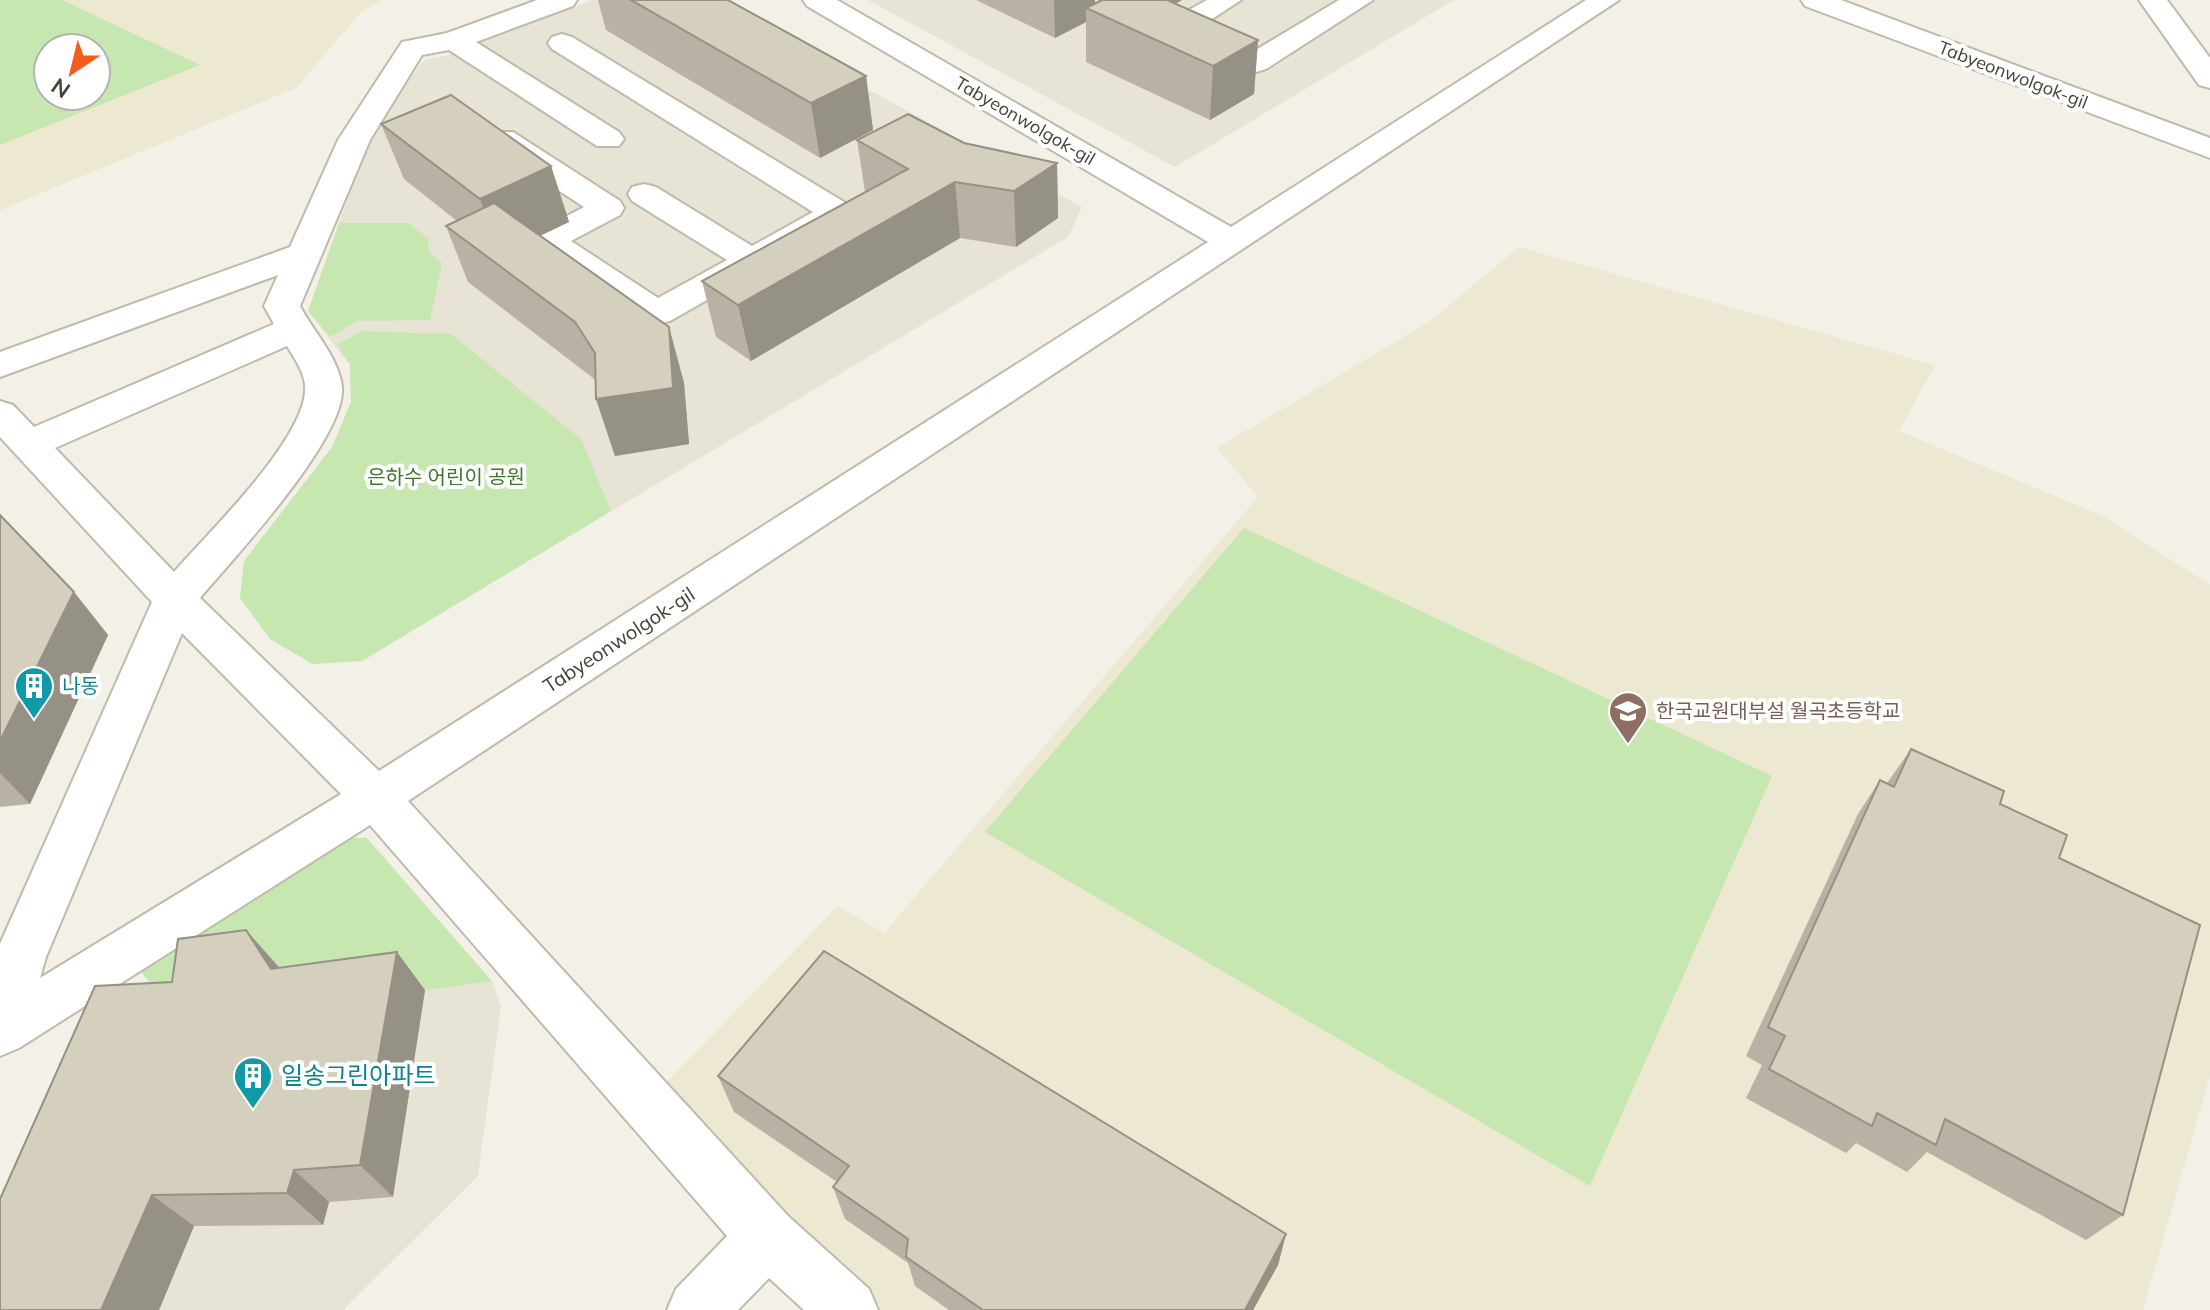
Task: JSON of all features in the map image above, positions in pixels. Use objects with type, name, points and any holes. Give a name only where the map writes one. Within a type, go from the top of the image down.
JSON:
[{"type":"street","points":[[0,1025],[20,957],[175,599],[289,463],[311,427],[325,392],[315,361],[292,330],[282,306],[354,140],[412,48],[454,40],[563,0]]},
{"type":"street","name":"Tabyeonwolgok-gil","points":[[817,0],[1233,242]]},
{"type":"street","points":[[1114,0],[1256,63],[1359,0]]},
{"type":"street","points":[[1178,28],[1227,0]]},
{"type":"street","name":"Tabyeonwolgok-gil","points":[[0,1031],[375,797],[1605,0]]},
{"type":"street","name":"Tabyeonwolgok-gil","points":[[1815,0],[2210,149]]},
{"type":"street","points":[[2153,0],[2210,79]]},
{"type":"street","points":[[454,40],[608,139]]},
{"type":"street","points":[[562,43],[837,212],[657,313],[547,240],[608,208],[494,134],[570,114],[631,86]]},
{"type":"street","points":[[644,194],[751,260]]},
{"type":"street","points":[[0,365],[304,254]]},
{"type":"street","points":[[292,330],[14,429],[175,599],[375,797],[767,1237],[848,1310]]},
{"type":"street","points":[[697,1310],[767,1237]]},
{"type":"shaded area","points":[[0,0],[382,0],[360,13],[296,88],[0,210]]},
{"type":"shaded area","points":[[592,0],[706,0],[1082,207],[1068,237],[362,661],[313,664],[270,639],[240,598],[244,561],[332,447],[351,402],[349,364],[308,311],[374,124],[425,59],[445,56]]},
{"type":"shaded area","points":[[868,0],[1454,0],[1175,167]]},
{"type":"shaded area","name":"한국교원대부설 월곡초등학교","points":[[1519,247],[1935,365],[1899,431],[2105,517],[2210,585],[2210,1075],[2143,1310],[879,1310],[759,1198],[664,1085],[838,906],[884,933],[1258,497],[1217,448],[1430,321]]},
{"type":"shaded area","name":"일송그린아파트","points":[[492,981],[501,1007],[478,1176],[343,1310],[16,1310],[305,1007]]},
{"type":"green space","points":[[0,0],[62,0],[200,65],[112,100],[112,32],[32,32],[32,112],[82,112],[0,145]]},
{"type":"green space","points":[[339,223],[409,223],[428,239],[429,252],[442,263],[430,320],[357,321],[330,337],[308,311]]},
{"type":"green space","name":"은하수 어린이 공원","points":[[362,331],[451,334],[581,439],[611,511],[362,661],[313,664],[270,639],[240,598],[244,561],[332,447],[351,402],[350,364],[337,345]]},
{"type":"green space","points":[[1244,528],[1772,776],[1590,1186],[985,832]]},
{"type":"green space","points":[[306,837],[367,838],[492,981],[305,1007],[152,985],[123,951]]},
{"type":"building","points":[[631,0],[728,0],[866,76],[811,103]]},
{"type":"building","points":[[1102,0],[1167,0],[1258,40],[1213,66],[1086,8]]},
{"type":"building","points":[[451,95],[551,166],[480,199],[381,124]]},
{"type":"building","points":[[908,114],[964,143],[1057,163],[1014,191],[955,182],[738,305],[702,281],[908,169],[857,140]]},
{"type":"building","points":[[494,203],[669,327],[673,388],[596,399],[595,353],[575,322],[446,226]]},
{"type":"building","points":[[0,515],[74,592],[0,741]]},
{"type":"building","points":[[1911,749],[2004,791],[2000,804],[2067,835],[2059,858],[2200,925],[2123,1215],[1945,1119],[1936,1145],[1877,1113],[1872,1126],[1769,1069],[1785,1036],[1768,1027],[1880,780],[1894,787]]},
{"type":"building","name":"일송그린아파트","points":[[246,930],[271,969],[397,952],[360,1165],[294,1170],[287,1193],[152,1195],[101,1310],[0,1310],[0,1199],[95,986],[172,982],[178,939]]},
{"type":"building","points":[[824,951],[1286,1234],[1245,1310],[983,1310],[906,1257],[908,1239],[833,1187],[849,1166],[718,1076]]},
{"type":"place","name":"나동","points":[[34,720]]},
{"type":"place","name":"한국교원대부설 월곡초등학교","points":[[1628,745]]},
{"type":"place","name":"일송그린아파트","points":[[253,1110]]}]
